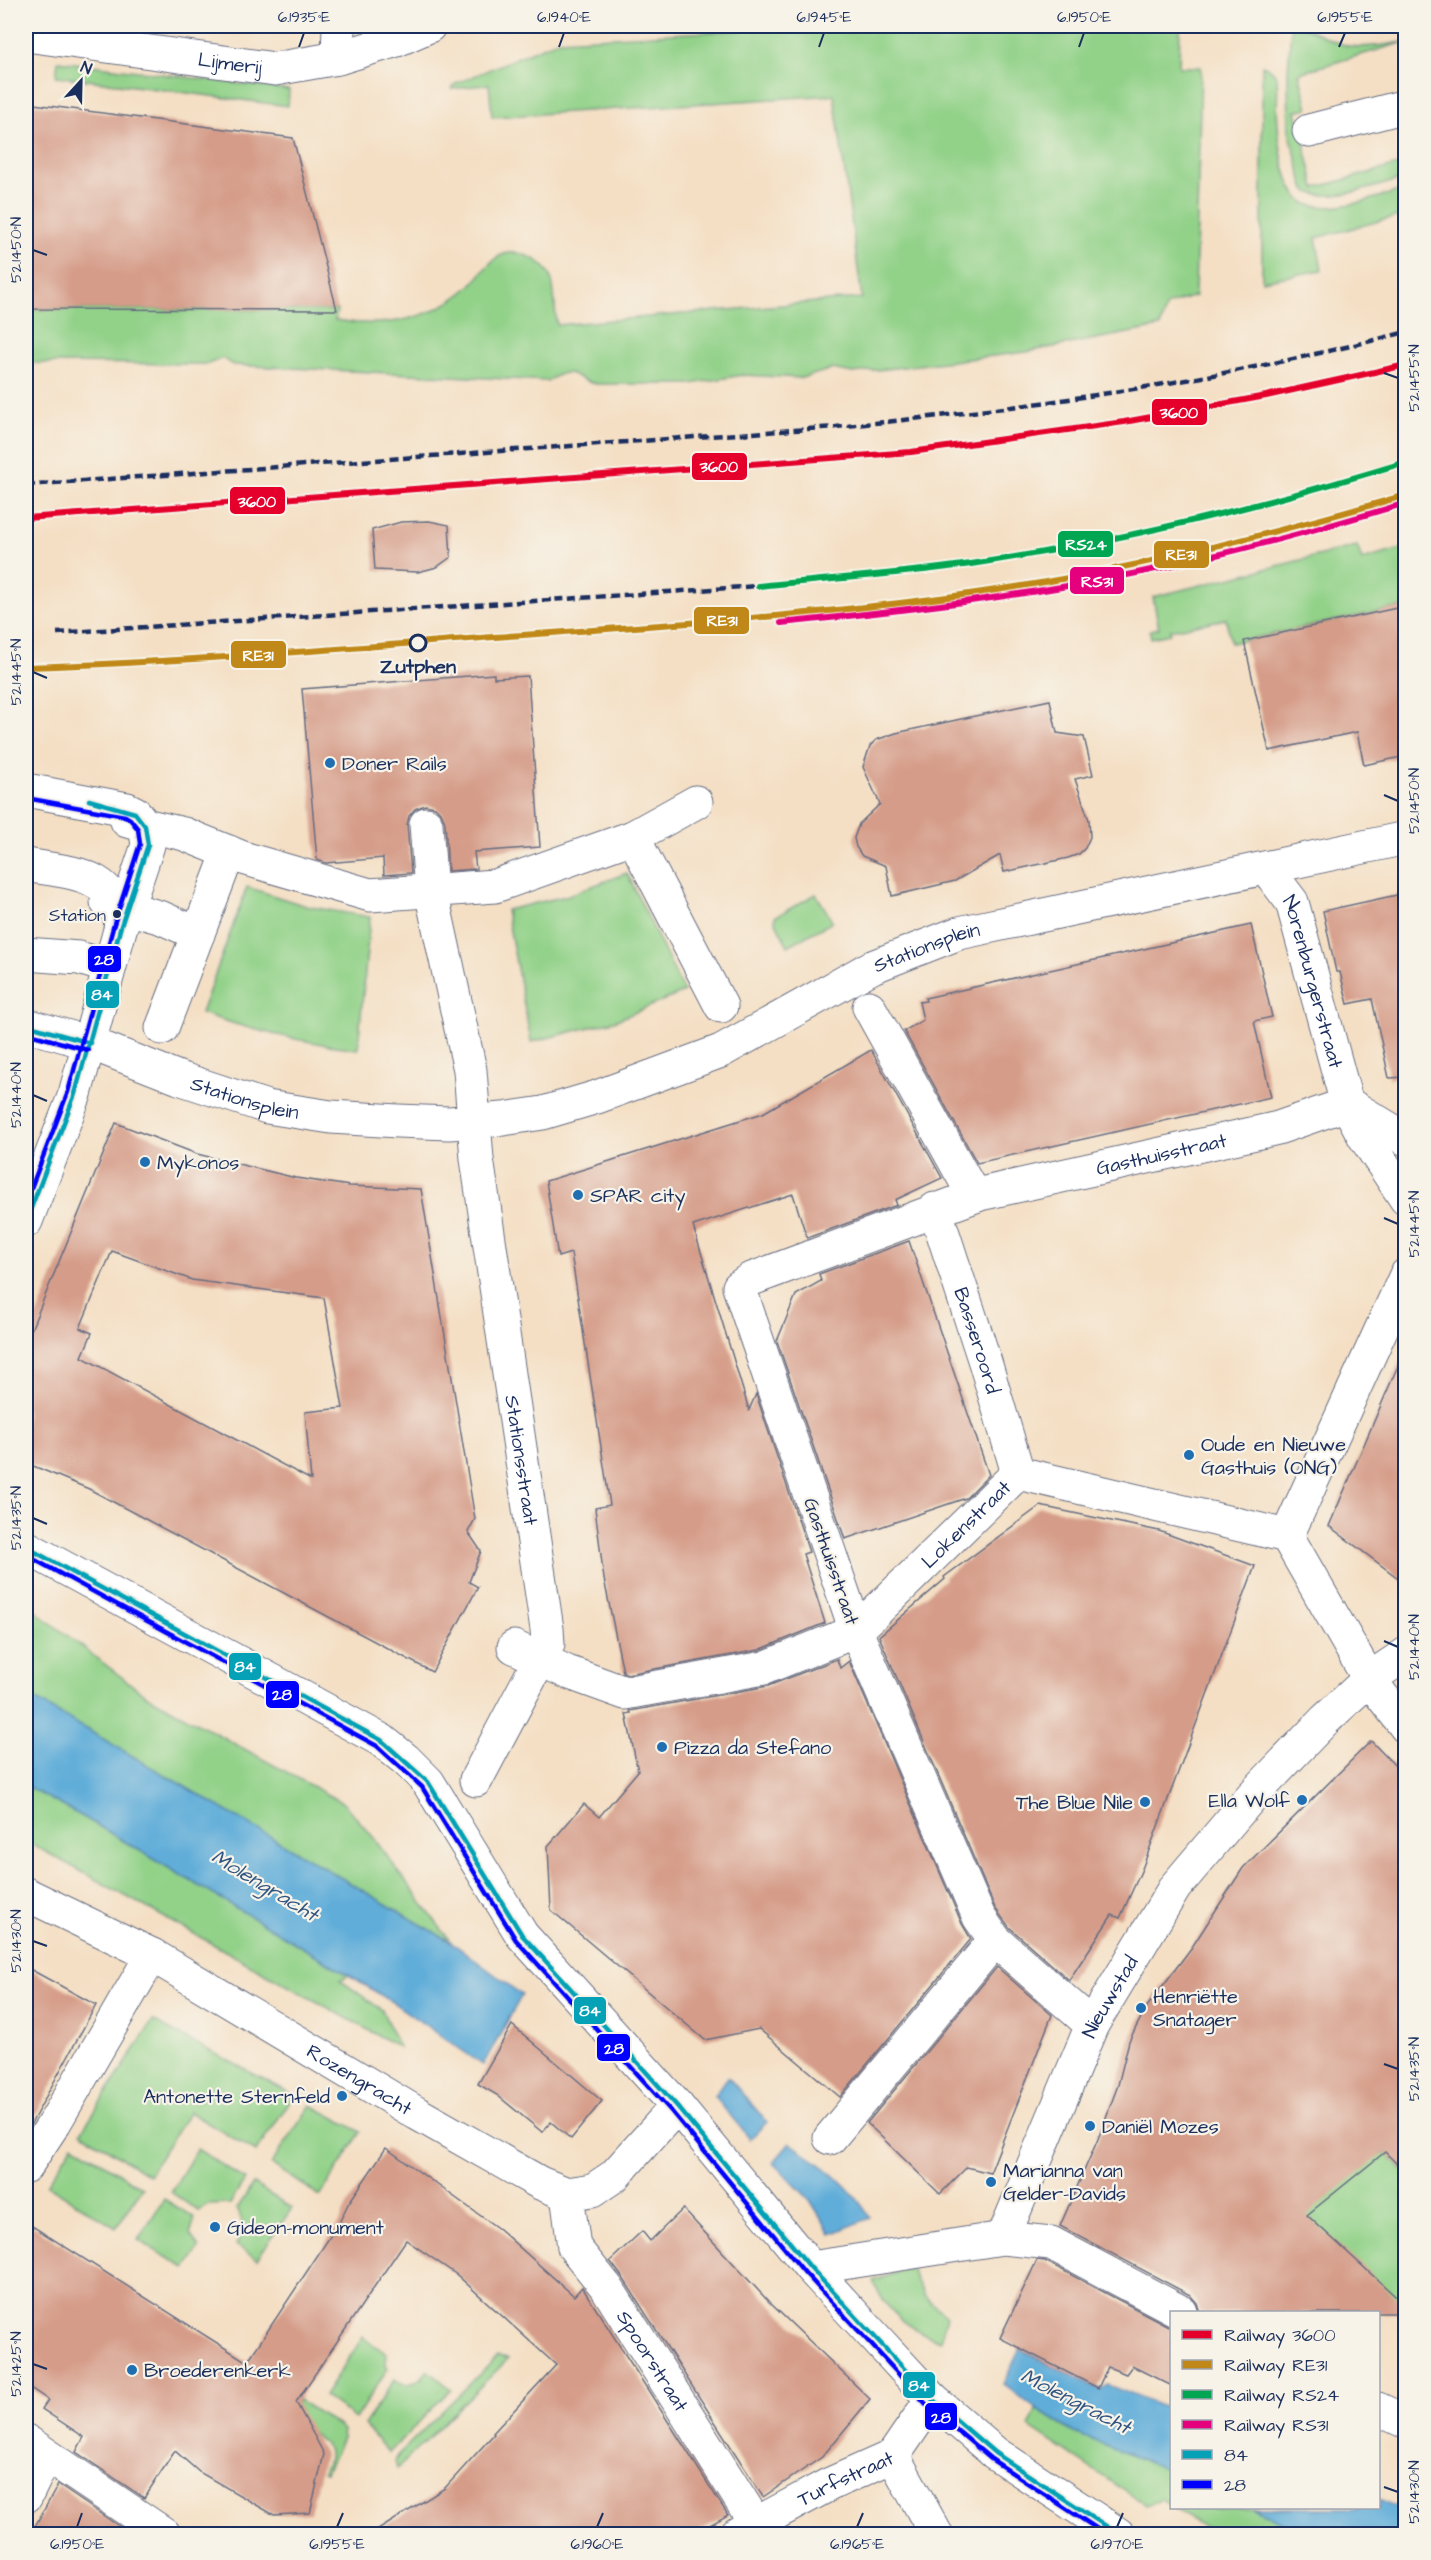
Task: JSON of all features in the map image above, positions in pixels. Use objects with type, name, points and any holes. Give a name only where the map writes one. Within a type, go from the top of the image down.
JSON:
[{"type":"street","points":[[338,58],[339,26]]},
{"type":"street","name":"Lijmerij","points":[[26,35],[275,69],[338,58],[397,40],[429,26]]},
{"type":"street","points":[[1309,131],[1406,106]]},
{"type":"street","points":[[26,790],[127,808],[135,813],[136,824],[148,845],[116,910],[109,967],[90,1043],[75,1094],[26,1221]]},
{"type":"street","points":[[136,824],[196,839],[229,852],[370,895],[495,886],[633,837],[696,802]]},
{"type":"street","points":[[426,824],[431,891],[470,1070],[474,1122]]},
{"type":"street","points":[[633,837],[721,1006]]},
{"type":"street","name":"Stationsplein","points":[[26,1025],[90,1043],[179,1078],[267,1107],[331,1117],[474,1122],[543,1113],[597,1097],[722,1051],[872,967],[959,933],[1406,838]]},
{"type":"street","points":[[162,1028],[229,852]]},
{"type":"street","points":[[26,865],[92,879],[107,888],[116,910]]},
{"type":"street","name":"Norenburgerstraat","points":[[1267,869],[1292,902],[1347,1104],[1364,1136],[1406,1198]]},
{"type":"street","points":[[116,910],[162,918],[198,934]]},
{"type":"street","points":[[26,954],[79,958],[109,967]]},
{"type":"street","points":[[868,1007],[977,1195]]},
{"type":"street","points":[[1347,1104],[1406,1139]]},
{"type":"street","name":"Gasthuisstraat","points":[[1092,2025],[995,1940],[979,1917],[856,1630],[739,1287],[749,1280],[977,1195],[1278,1128],[1347,1104]]},
{"type":"street","name":"Stationsstraat","points":[[474,1122],[477,1159],[548,1629],[548,1644],[527,1653],[476,1780]]},
{"type":"street","name":"Basseroord","points":[[935,1209],[985,1362],[1018,1473]]},
{"type":"street","points":[[1406,1275],[1287,1536],[1369,1679],[1406,1727]]},
{"type":"street","name":"Lokenstraat","points":[[527,1653],[567,1672],[625,1693],[764,1668],[856,1630],[1018,1473],[1287,1536]]},
{"type":"street","points":[[26,1547],[381,1740],[406,1760],[428,1782],[522,1935],[678,2106],[811,2268],[932,2399],[995,2453],[1118,2535]]},
{"type":"street","name":"Nieuwstad","points":[[1003,2238],[1092,2025],[1175,1887],[1252,1796],[1325,1720],[1369,1679],[1406,1654]]},
{"type":"street","name":"Rozengracht","points":[[26,1894],[152,1955],[417,2114],[540,2183],[567,2194]]},
{"type":"street","points":[[830,2138],[995,1940]]},
{"type":"street","points":[[26,2166],[55,2122],[152,1955]]},
{"type":"street","points":[[567,2194],[593,2190],[614,2176],[678,2106]]},
{"type":"street","name":"Spoorstraat","points":[[567,2194],[574,2247],[607,2288],[746,2529]]},
{"type":"street","points":[[811,2268],[1003,2238],[1051,2243],[1177,2311]]},
{"type":"street","name":"Turfstraat","points":[[746,2529],[828,2485],[893,2456],[932,2399]]},
{"type":"street","points":[[1380,2410],[1406,2422]]},
{"type":"street","points":[[26,2496],[36,2448],[164,2535]]},
{"type":"street","points":[[893,2456],[936,2535]]},
{"type":"green space","points":[[818,26],[1180,26],[1179,67],[1201,67],[1195,296],[1167,305],[1160,327],[1026,352],[853,373],[832,369],[802,378],[742,375],[691,384],[597,384],[569,373],[548,381],[233,365],[223,358],[208,364],[26,363],[26,309],[337,310],[335,320],[353,323],[389,322],[423,314],[439,307],[469,287],[498,257],[512,253],[535,259],[550,275],[557,325],[862,298],[834,95],[492,117],[489,84],[452,89],[455,84],[559,40]]},
{"type":"green space","points":[[1291,26],[1306,28],[1341,44],[1356,47],[1405,42],[1299,73],[1308,108],[1296,111],[1315,188],[1405,163],[1405,178],[1337,195],[1312,193],[1304,188],[1289,130],[1288,72]]},
{"type":"green space","points":[[58,61],[289,90],[288,106],[56,76]]},
{"type":"green space","points":[[1262,65],[1276,76],[1283,163],[1293,190],[1301,200],[1310,205],[1334,207],[1358,203],[1405,189],[1406,214],[1316,238],[1322,270],[1262,281]]},
{"type":"green space","points":[[1357,546],[1362,560],[1405,548],[1405,606],[1231,643],[1226,619],[1170,630],[1170,634],[1151,638],[1150,630],[1159,628],[1153,597]]},
{"type":"green space","points":[[627,873],[684,992],[614,1021],[531,1042],[506,910],[566,896]]},
{"type":"green space","points":[[247,887],[306,906],[370,917],[358,1049],[279,1036],[201,1013]]},
{"type":"green space","points":[[816,894],[833,922],[788,946],[775,917]]},
{"type":"green space","points":[[26,1604],[144,1694],[343,1803],[369,1832],[451,1942],[26,1694]]},
{"type":"green space","points":[[26,1786],[85,1818],[349,1975],[340,1980],[382,2010],[399,2047],[26,1841]]},
{"type":"green space","points":[[153,2021],[294,2095],[256,2152],[189,2112],[149,2175],[81,2132]]},
{"type":"green space","points":[[311,2105],[361,2132],[320,2196],[271,2164]]},
{"type":"green space","points":[[73,2144],[142,2188],[116,2228],[47,2185]]},
{"type":"green space","points":[[197,2149],[245,2180],[230,2204],[208,2205],[198,2211],[171,2192]]},
{"type":"green space","points":[[1385,2152],[1405,2173],[1405,2300],[1398,2308],[1279,2199]]},
{"type":"green space","points":[[253,2184],[292,2208],[257,2259],[236,2245],[241,2236],[242,2227],[237,2209]]},
{"type":"green space","points":[[164,2199],[195,2218],[190,2234],[199,2248],[186,2269],[138,2240]]},
{"type":"green space","points":[[911,2268],[924,2296],[947,2316],[940,2341],[900,2318],[884,2302],[873,2281]]},
{"type":"green space","points":[[363,2337],[387,2354],[388,2368],[355,2419],[324,2396]]},
{"type":"green space","points":[[497,2357],[508,2359],[397,2469],[395,2461],[399,2454]]},
{"type":"green space","points":[[428,2370],[451,2389],[389,2453],[364,2425],[395,2379],[404,2384],[413,2383]]},
{"type":"green space","points":[[298,2400],[343,2430],[342,2438],[326,2473],[323,2472],[329,2458],[329,2450],[312,2432],[281,2424]]},
{"type":"green space","points":[[1036,2409],[1072,2432],[1170,2471],[1170,2505],[1161,2500],[1146,2505],[1029,2427]]},
{"type":"green space","points":[[1175,2509],[1255,2509],[1305,2534],[1215,2534]]},
{"type":"water","name":"Molengracht","points":[[26,1694],[451,1942],[522,1995],[483,2065],[349,1975],[85,1818],[26,1786]]},
{"type":"water","points":[[728,2077],[767,2122],[750,2139],[714,2096]]},
{"type":"water","points":[[790,2143],[824,2167],[844,2185],[870,2218],[831,2234],[810,2200],[773,2163]]},
{"type":"water","name":"Molengracht","points":[[1020,2349],[1101,2390],[1108,2385],[1170,2410],[1170,2471],[1072,2432],[1003,2384]]},
{"type":"water","points":[[1380,2499],[1405,2511],[1405,2534],[1305,2534],[1255,2509],[1380,2509]]},
{"type":"building","points":[[26,103],[293,138],[337,310],[26,309]]},
{"type":"building","points":[[429,521],[449,525],[451,557],[437,567],[418,572],[375,570],[372,530],[401,522]]},
{"type":"building","points":[[1406,606],[1406,756],[1364,765],[1357,732],[1269,751],[1244,641]]},
{"type":"building","points":[[494,674],[494,678],[528,676],[540,847],[474,852],[476,869],[448,871],[445,823],[442,814],[435,807],[425,805],[415,809],[409,816],[407,825],[411,873],[384,875],[383,858],[326,863],[317,860],[302,689]]},
{"type":"building","points":[[1050,700],[1057,733],[1084,737],[1093,775],[1075,779],[1089,820],[1090,837],[1085,848],[1079,854],[1068,858],[1004,872],[1000,855],[955,881],[892,896],[886,866],[862,856],[856,847],[854,838],[859,824],[880,804],[863,767],[870,746],[876,740],[896,733]]},
{"type":"building","points":[[1406,893],[1406,1077],[1389,1078],[1372,999],[1348,1004],[1340,972],[1336,972],[1323,911]]},
{"type":"building","points":[[1251,925],[1272,1017],[1254,1021],[1271,1097],[977,1163],[904,1031],[923,1020],[919,1002],[926,1001],[925,998]]},
{"type":"building","points":[[871,1050],[942,1178],[895,1200],[897,1205],[807,1238],[793,1194],[693,1226],[749,1410],[756,1394],[809,1552],[803,1554],[825,1623],[759,1650],[627,1674],[623,1672],[604,1579],[595,1508],[610,1505],[571,1253],[558,1257],[546,1181],[763,1113]]},
{"type":"building","points":[[116,1123],[197,1154],[296,1178],[350,1186],[421,1189],[475,1519],[468,1532],[481,1551],[469,1582],[478,1587],[432,1672],[89,1489],[26,1463],[26,1342]],"holes":[[[112,1251],[192,1280],[324,1298],[343,1408],[305,1412],[311,1480],[82,1357],[92,1333],[80,1328]]]},
{"type":"building","points":[[909,1241],[989,1475],[966,1498],[845,1539],[777,1341],[796,1295],[821,1281],[819,1274]]},
{"type":"building","points":[[1406,1347],[1406,1584],[1329,1526]]},
{"type":"building","points":[[1040,1506],[1159,1531],[1255,1566],[1142,1869],[1120,1918],[1112,1915],[1069,1980],[1009,1927],[995,1908],[879,1636],[945,1579],[944,1577]]},
{"type":"building","points":[[837,1659],[840,1668],[849,1661],[962,1924],[971,1939],[840,2097],[759,2029],[705,2040],[551,1910],[548,1846],[584,1804],[599,1817],[638,1771],[626,1714],[631,1713],[630,1711],[768,1686]]},
{"type":"building","points":[[1371,1741],[1406,1777],[1406,2173],[1385,2152],[1307,2215],[1406,2306],[1406,2313],[1199,2311],[1197,2303],[1190,2295],[1060,2226],[1098,2139],[1118,2085],[1129,2041],[1146,2008],[1192,1947],[1243,1868]]},
{"type":"building","points":[[26,1967],[96,2005],[26,2133]]},
{"type":"building","points":[[997,1967],[1052,2015],[990,2173],[967,2167],[940,2194],[867,2123]]},
{"type":"building","points":[[512,2025],[602,2101],[571,2139],[551,2122],[542,2132],[497,2095],[478,2084]]},
{"type":"building","points":[[386,2148],[499,2229],[574,2296],[582,2287],[728,2515],[692,2535],[370,2535],[445,2488],[556,2365],[457,2275],[406,2240],[296,2402],[324,2454],[310,2513],[274,2515],[199,2472],[175,2451],[144,2498],[76,2452],[84,2437],[42,2409],[48,2400],[26,2385],[26,2222],[247,2362]]},
{"type":"building","points":[[683,2209],[769,2302],[870,2399],[822,2457],[763,2497],[610,2261],[642,2231],[650,2241]]},
{"type":"building","points":[[1037,2260],[1045,2261],[1170,2327],[1170,2385],[1132,2366],[1126,2374],[1108,2367],[1098,2388],[1000,2338]]},
{"type":"building","points":[[58,2485],[123,2529],[120,2535],[30,2535]]},
{"type":"railway","points":[[26,485],[836,427],[980,411],[1123,391],[1265,365],[1406,332]]},
{"type":"railway","points":[[57,633],[758,586]]},
{"type":"rail line","name":"3600","points":[[26,518],[911,452],[1124,422],[1266,396],[1406,365]]},
{"type":"rail line","name":"RS24","points":[[758,586],[944,568],[1081,545],[1245,508],[1406,462]]},
{"type":"rail line","name":"RE31","points":[[26,667],[260,655],[685,623],[876,606],[1003,589],[1105,571],[1256,536],[1406,495]]},
{"type":"rail line","name":"RS31","points":[[781,623],[870,614],[1093,582],[1239,550],[1406,503]]},
{"type":"transit line","name":"28","points":[[26,798],[125,816],[138,829],[140,844],[114,924],[68,1092],[26,1201]]},
{"type":"transit line","name":"84","points":[[26,1221],[75,1094],[121,926],[148,845],[145,826],[135,813],[89,800]]},
{"type":"transit line","name":"84","points":[[26,1025],[90,1043]]},
{"type":"transit line","name":"28","points":[[26,1033],[88,1050]]},
{"type":"transit line","name":"84","points":[[26,1547],[381,1740],[428,1782],[522,1935],[677,2106],[811,2268],[932,2399],[995,2453],[1118,2534]]},
{"type":"transit line","name":"28","points":[[26,1555],[377,1746],[422,1787],[516,1940],[671,2111],[805,2273],[927,2405],[991,2459],[1105,2534]]},
{"type":"place","name":"Zutphen","points":[[418,643]]},
{"type":"place","name":"Doner Rails","points":[[330,763]]},
{"type":"place","name":"Station","points":[[117,914]]},
{"type":"place","name":"Mykonos","points":[[145,1162]]},
{"type":"place","name":"SPAR city","points":[[578,1195]]},
{"type":"place","name":"Oude en Nieuwe Gasthuis (ONG)","points":[[1189,1455]]},
{"type":"place","name":"Pizza da Stefano","points":[[662,1747]]},
{"type":"place","name":"Ella Wolf","points":[[1302,1800]]},
{"type":"place","name":"The Blue Nile","points":[[1145,1802]]},
{"type":"place","name":"Henriëtte Snatager","points":[[1141,2008]]},
{"type":"place","name":"Antonette Sternfeld","points":[[342,2096]]},
{"type":"place","name":"Daniël Mozes","points":[[1090,2126]]},
{"type":"place","name":"Marianna van Gelder-Davids","points":[[991,2182]]},
{"type":"place","name":"Gideon-monument","points":[[215,2227]]},
{"type":"place","name":"Broederenkerk","points":[[132,2370]]}]
